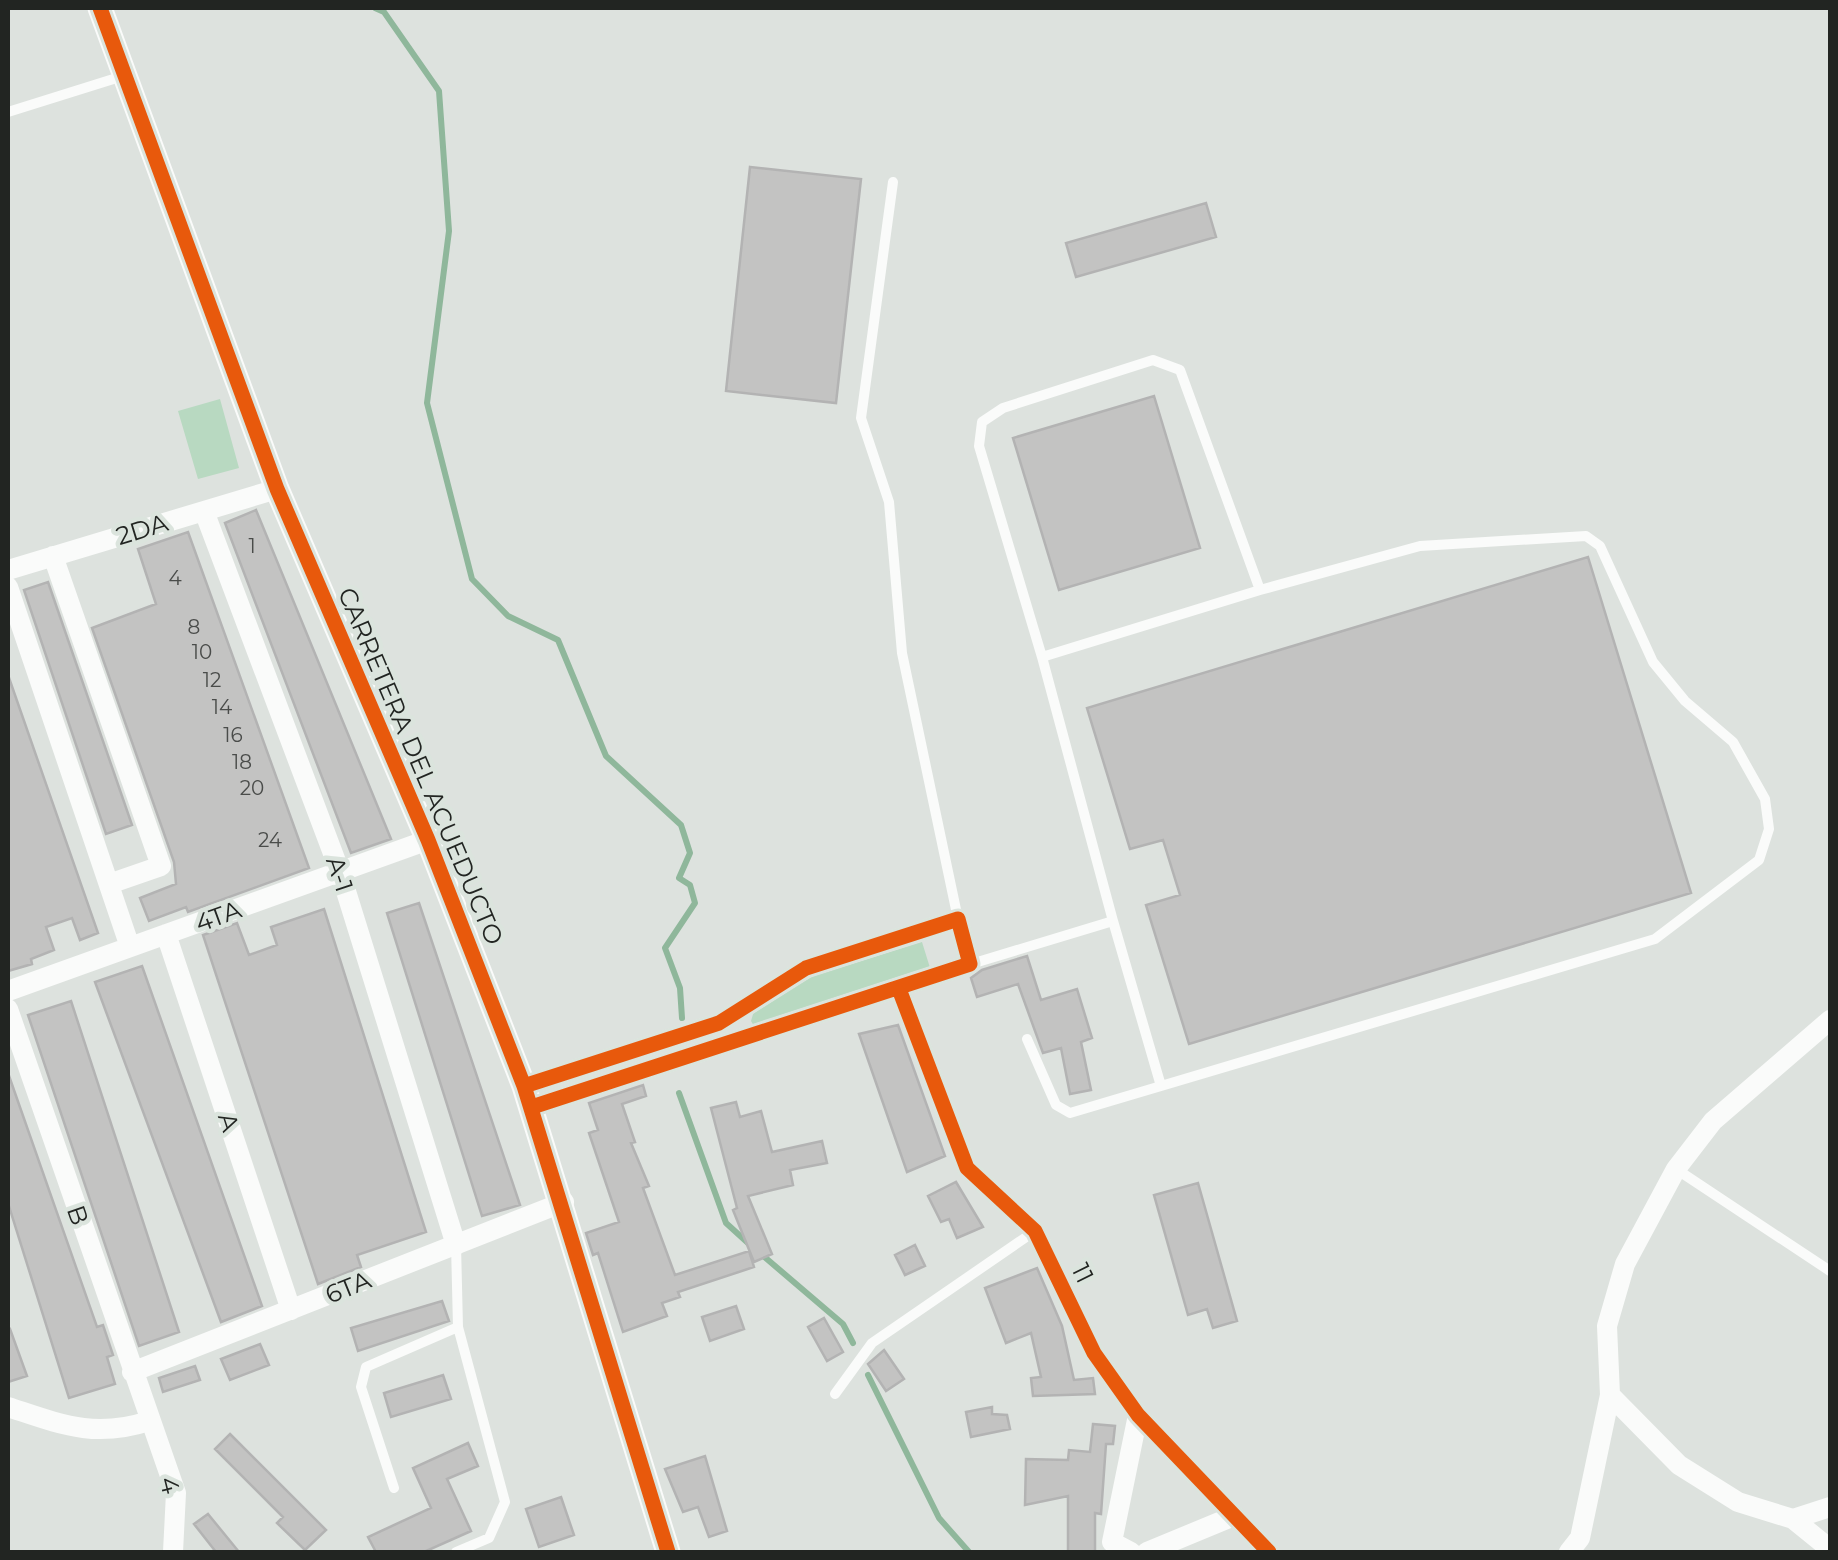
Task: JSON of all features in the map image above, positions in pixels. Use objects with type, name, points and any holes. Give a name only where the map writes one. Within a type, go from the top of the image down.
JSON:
[{"type":"street","name":"CARRETERA DEL ACUEDUCTO","points":[[100,8],[128,75],[277,488],[428,840],[528,1097],[564,1202],[668,1552]]},
{"type":"street","name":"2DA","points":[[8,570],[277,488]]},
{"type":"street","name":"A-1","points":[[204,511],[340,872],[456,1244]]},
{"type":"street","points":[[54,556],[160,866],[108,884]]},
{"type":"street","points":[[8,587],[130,948]]},
{"type":"street","name":"4TA","points":[[8,992],[428,840]]},
{"type":"street","points":[[958,919],[970,964],[899,990],[528,1097],[719,1024],[806,968],[958,919]]},
{"type":"street","name":"A","points":[[166,934],[291,1310]]},
{"type":"street","name":"11","points":[[899,990],[967,1168],[1035,1231],[1094,1353],[1138,1415],[1270,1552]]},
{"type":"street","name":"B","points":[[8,1009],[149,1422]]},
{"type":"street","points":[[1569,1552],[1580,1538],[1610,1396],[1607,1326],[1625,1264],[1676,1169],[1713,1121],[1830,1020]]},
{"type":"street","name":"6TA","points":[[132,1372],[564,1202]]},
{"type":"street","points":[[1610,1396],[1679,1465],[1738,1502],[1793,1519],[1830,1549]]},
{"type":"street","points":[[8,1407],[83,1431],[123,1430],[149,1422]]},
{"type":"street","points":[[1131,1552],[1112,1542],[1138,1415]]},
{"type":"street","name":"4","points":[[149,1422],[176,1493],[173,1552]]},
{"type":"street","points":[[1793,1519],[1830,1507]]},
{"type":"street","points":[[1147,1552],[1234,1516]]},
{"type":"lane","points":[[8,112],[128,75]]},
{"type":"lane","points":[[893,182],[861,418],[889,502],[902,653],[958,919]]},
{"type":"lane","points":[[1161,1086],[979,446],[982,422],[1003,408],[1153,360],[1180,370],[1260,590]]},
{"type":"lane","points":[[1027,1039],[1056,1105],[1070,1113],[1655,938],[1759,860],[1770,829],[1765,799],[1733,742],[1685,701],[1653,662],[1600,546],[1586,536],[1420,546],[1042,657]]},
{"type":"lane","points":[[970,964],[1113,921]]},
{"type":"lane","points":[[1676,1169],[1830,1271]]},
{"type":"lane","points":[[835,1394],[872,1343],[1035,1231]]},
{"type":"lane","points":[[456,1244],[458,1327],[505,1502],[490,1538],[456,1552]]},
{"type":"lane","points":[[394,1488],[361,1387],[366,1368],[458,1327]]},
{"type":"green space","points":[[220,399],[239,468],[198,479],[178,411]]},
{"type":"green space","points":[[922,942],[931,971],[754,1026],[751,1021],[754,1011],[813,976]]},
{"type":"building","points":[[750,167],[861,179],[836,403],[726,391]]},
{"type":"building","points":[[1206,203],[1216,237],[1076,277],[1066,243]]},
{"type":"building","points":[[1154,396],[1200,548],[1059,590],[1013,438]]},
{"type":"building","points":[[256,510],[391,839],[351,853],[225,523]]},
{"type":"building","points":[[188,532],[309,868],[188,912],[186,907],[149,921],[140,898],[176,884],[174,862],[92,628],[156,604],[138,549]]},
{"type":"building","points":[[1588,557],[1691,893],[1189,1044],[1146,905],[1180,895],[1163,840],[1130,849],[1087,708]]},
{"type":"building","points":[[48,582],[132,825],[106,834],[24,590]]},
{"type":"building","points":[[8,675],[98,933],[80,940],[72,918],[46,927],[54,950],[31,959],[32,964],[8,971]]},
{"type":"building","points":[[419,903],[520,1205],[482,1216],[387,913]]},
{"type":"building","points":[[324,909],[426,1232],[357,1255],[361,1267],[318,1284],[203,935],[237,923],[249,955],[277,945],[271,927]]},
{"type":"building","points":[[1027,956],[1041,1000],[1077,989],[1092,1038],[1081,1042],[1091,1090],[1070,1094],[1061,1048],[1043,1053],[1018,984],[977,997],[971,978],[982,970]]},
{"type":"building","points":[[142,966],[262,1306],[221,1322],[95,982]]},
{"type":"building","points":[[71,1001],[179,1332],[139,1346],[28,1015]]},
{"type":"building","points":[[898,1025],[945,1156],[907,1172],[859,1034]]},
{"type":"building","points":[[8,1073],[97,1327],[103,1325],[113,1355],[107,1357],[115,1384],[69,1398],[8,1203]]},
{"type":"building","points":[[643,1085],[646,1096],[622,1104],[635,1142],[631,1143],[649,1186],[643,1188],[675,1275],[749,1251],[754,1267],[678,1292],[680,1297],[662,1303],[667,1316],[623,1332],[598,1253],[593,1255],[586,1233],[619,1222],[589,1133],[598,1130],[589,1103]]},
{"type":"building","points":[[736,1102],[740,1117],[761,1111],[772,1152],[822,1141],[827,1163],[790,1170],[793,1185],[748,1196],[772,1254],[754,1262],[733,1210],[737,1208],[711,1108]]},
{"type":"building","points":[[956,1182],[983,1227],[957,1238],[949,1219],[941,1222],[928,1196]]},
{"type":"building","points":[[1198,1183],[1237,1321],[1213,1328],[1207,1309],[1188,1315],[1154,1195]]},
{"type":"building","points":[[915,1245],[925,1266],[905,1275],[895,1255]]},
{"type":"building","points":[[1037,1268],[1062,1326],[1074,1380],[1093,1378],[1095,1394],[1033,1396],[1031,1378],[1041,1377],[1031,1333],[1006,1343],[985,1288]]},
{"type":"building","points":[[442,1301],[449,1321],[358,1351],[351,1328]]},
{"type":"building","points":[[736,1306],[744,1329],[710,1341],[702,1317]]},
{"type":"building","points":[[824,1318],[843,1352],[827,1361],[808,1327]]},
{"type":"building","points":[[8,1330],[27,1376],[8,1382]]},
{"type":"building","points":[[260,1344],[269,1365],[230,1380],[221,1359]]},
{"type":"building","points":[[884,1350],[904,1379],[886,1391],[868,1364]]},
{"type":"building","points":[[195,1366],[200,1380],[163,1392],[159,1378]]},
{"type":"building","points":[[443,1375],[451,1399],[391,1417],[384,1393]]},
{"type":"building","points":[[992,1407],[992,1414],[1007,1415],[1010,1429],[971,1437],[966,1412]]},
{"type":"building","points":[[1093,1424],[1115,1426],[1113,1444],[1106,1444],[1101,1514],[1095,1513],[1095,1552],[1068,1552],[1068,1496],[1025,1505],[1026,1459],[1068,1460],[1069,1450],[1090,1452]]},
{"type":"building","points":[[230,1434],[326,1530],[305,1550],[277,1523],[283,1517],[215,1449]]},
{"type":"building","points":[[468,1443],[478,1466],[447,1479],[471,1531],[424,1552],[376,1552],[368,1537],[431,1508],[413,1468]]},
{"type":"building","points":[[705,1456],[727,1531],[709,1537],[698,1507],[683,1512],[665,1469]]},
{"type":"building","points":[[561,1497],[574,1535],[539,1547],[526,1509]]},
{"type":"building","points":[[208,1514],[239,1552],[216,1552],[194,1524]]},
{"type":"waterway","points":[[375,8],[384,12],[439,91],[449,231],[427,403],[472,579],[508,616],[558,640],[606,756],[681,825],[690,853],[679,878],[690,885],[695,903],[665,948],[680,988],[682,1018]]},
{"type":"waterway","points":[[679,1093],[726,1223],[748,1243]]},
{"type":"waterway","points":[[761,1254],[843,1324],[853,1343]]},
{"type":"waterway","points":[[868,1375],[939,1518],[969,1552]]},
{"type":"cycle path","points":[[100,8],[277,489],[428,840],[524,1086],[668,1552]]},
{"type":"cycle path","points":[[524,1086],[719,1023],[806,968],[958,919],[970,964],[532,1107]]},
{"type":"cycle path","points":[[899,989],[967,1168],[1035,1231],[1094,1353],[1138,1415],[1269,1552]]}]
